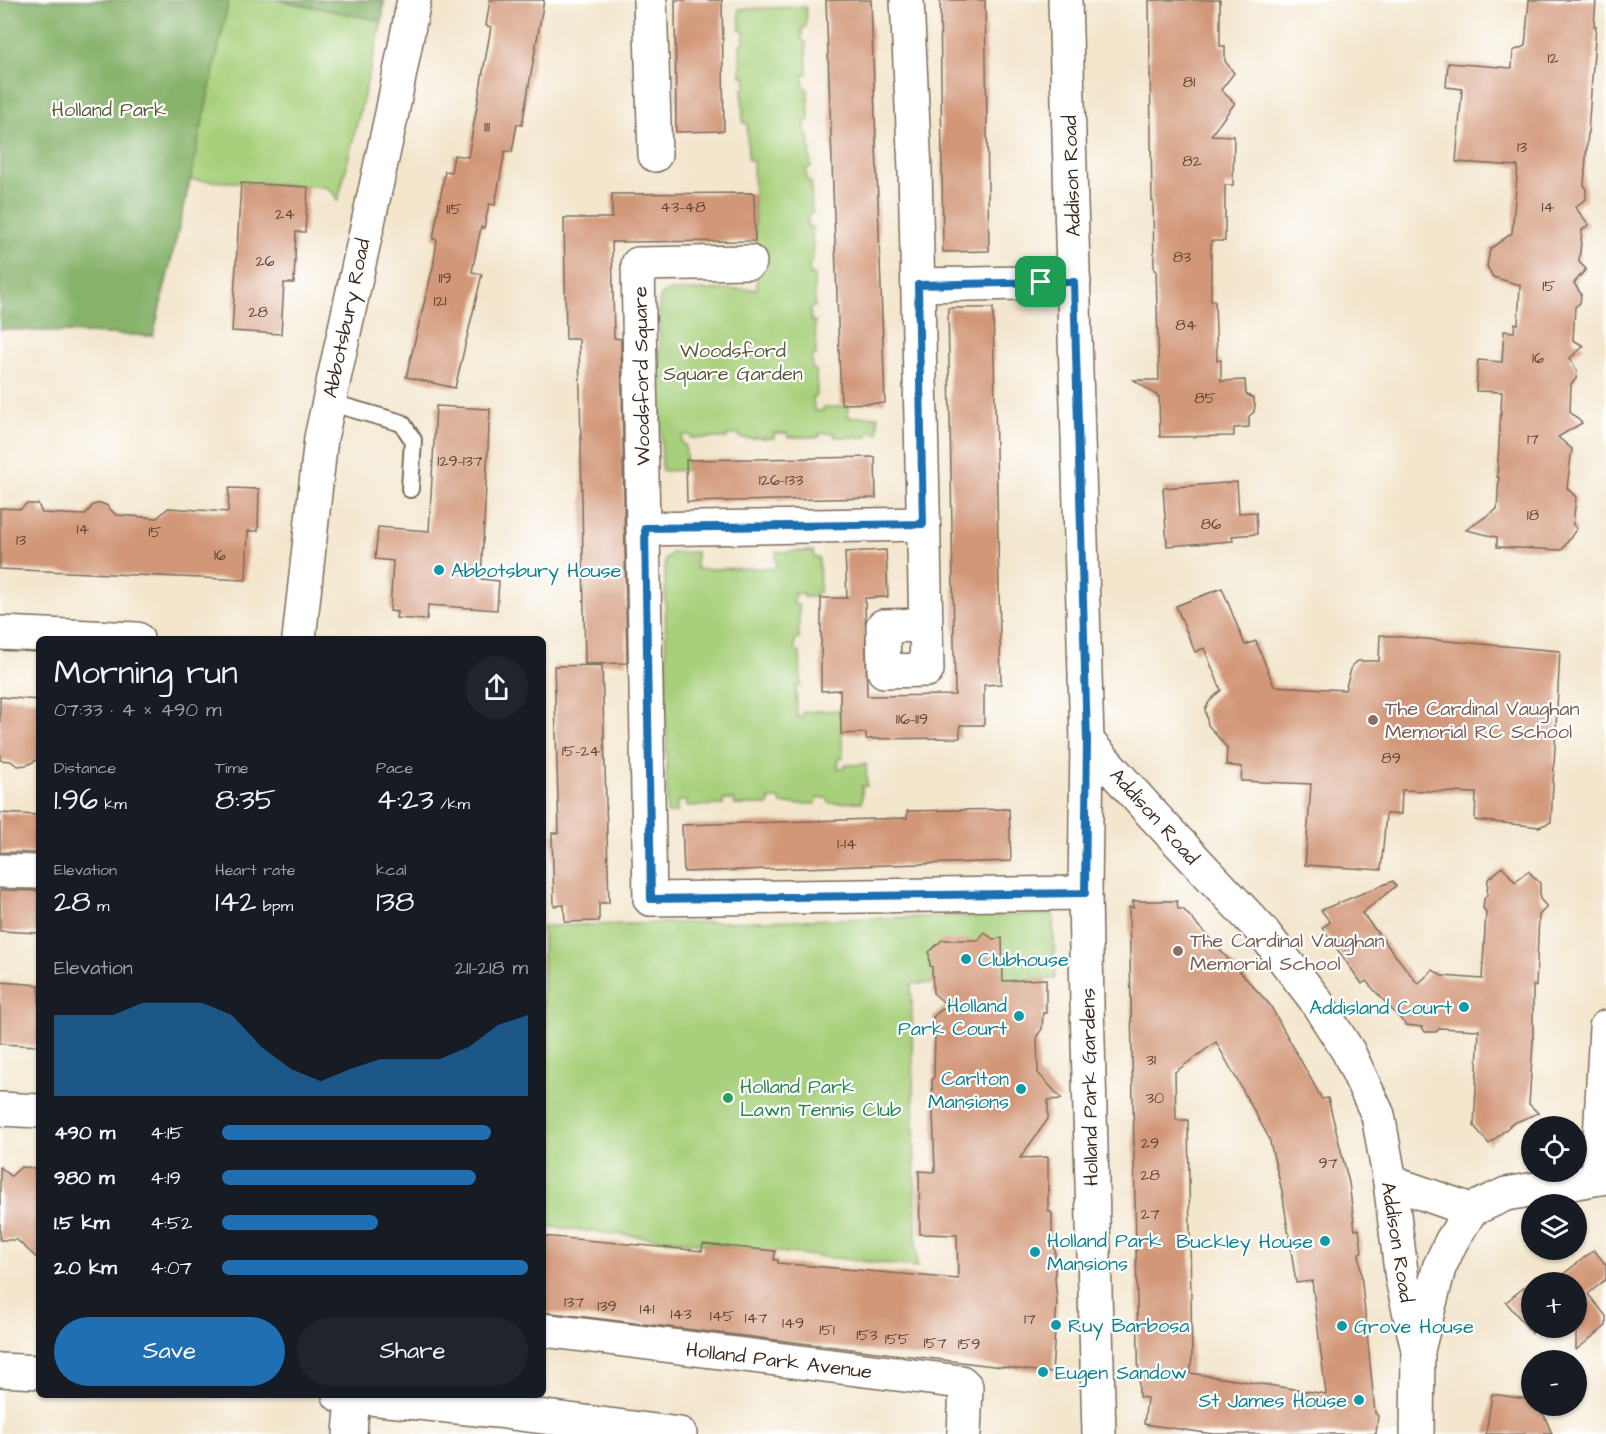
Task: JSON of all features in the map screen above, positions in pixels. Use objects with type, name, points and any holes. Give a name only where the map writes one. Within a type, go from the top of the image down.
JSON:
[{"type":"street","name":"Abbotsbury Road","points":[[299,636],[317,460],[414,0]]},
{"type":"street","points":[[650,0],[655,155]]},
{"type":"street","points":[[907,0],[918,285],[925,625]]},
{"type":"street","name":"Addison Road","points":[[1065,0],[1087,741],[1263,932],[1314,998],[1348,1051],[1378,1115],[1390,1182],[1402,1279],[1418,1350],[1417,1434]]},
{"type":"street","name":"Woodsford Square","points":[[750,262],[638,264],[651,899],[1085,893]]},
{"type":"street","points":[[918,285],[1074,282]]},
{"type":"street","points":[[645,528],[923,524]]},
{"type":"street","points":[[0,633],[68,636]]},
{"type":"street","name":"Holland Park Gardens","points":[[1087,741],[1085,893],[1099,1434]]},
{"type":"street","points":[[0,871],[36,872]]},
{"type":"street","points":[[1418,1350],[1439,1268],[1451,1242],[1471,1210],[1506,1194],[1602,1177],[1606,1027]]},
{"type":"street","points":[[0,1109],[36,1111]]},
{"type":"street","points":[[1390,1182],[1471,1210]]},
{"type":"street","name":"Holland Park Avenue","points":[[546,1330],[961,1383],[966,1387],[967,1395],[964,1434]]},
{"type":"street","points":[[0,1370],[36,1372]]},
{"type":"street","points":[[346,1398],[350,1434]]},
{"type":"street","points":[[393,1398],[488,1402],[626,1431],[680,1434]]},
{"type":"lane","points":[[328,402],[402,423],[412,440],[410,489]]},
{"type":"green space","name":"Holland Park","points":[[0,0],[384,0],[382,21],[338,201],[331,190],[325,187],[190,180],[153,336],[0,329]]},
{"type":"green space","name":"Holland Park","points":[[0,0],[229,0],[153,336],[0,329]]},
{"type":"green space","points":[[277,0],[384,0],[382,21]]},
{"type":"green space","name":"Woodsford Square Garden","points":[[806,7],[806,27],[802,28],[802,41],[806,42],[807,74],[803,75],[804,88],[808,89],[809,120],[805,121],[805,135],[809,135],[811,167],[806,169],[807,181],[811,182],[812,214],[808,215],[808,227],[812,227],[813,261],[809,263],[810,275],[814,275],[815,307],[810,308],[811,321],[815,321],[816,355],[812,356],[812,369],[816,370],[817,396],[813,397],[814,411],[848,406],[848,417],[878,416],[878,433],[869,432],[868,437],[835,437],[835,433],[820,433],[820,437],[788,437],[787,433],[774,433],[774,438],[740,438],[740,434],[727,435],[727,438],[691,438],[691,435],[682,435],[687,470],[662,471],[659,301],[662,294],[669,291],[757,289],[753,160],[748,160],[747,123],[743,123],[742,89],[746,88],[745,76],[741,76],[740,44],[744,44],[744,31],[740,30],[739,9]]},
{"type":"green space","points":[[813,551],[814,557],[819,558],[820,592],[815,593],[815,597],[804,597],[803,593],[794,594],[794,605],[799,605],[799,639],[795,639],[795,651],[800,652],[801,686],[796,686],[797,717],[803,717],[803,712],[840,710],[843,758],[839,758],[838,768],[845,768],[845,765],[866,764],[867,786],[862,786],[862,802],[829,803],[828,798],[817,798],[816,804],[781,804],[780,799],[769,799],[769,805],[735,805],[734,800],[723,800],[723,805],[687,806],[687,801],[677,801],[677,813],[667,813],[665,559],[672,553],[696,552],[696,569],[776,568],[776,552]]},
{"type":"green space","name":"Holland Park Lawn Tennis Club","points":[[1053,914],[1055,979],[911,984],[917,1267],[546,1226],[546,926]]},
{"type":"building","points":[[490,0],[544,0],[522,125],[517,124],[512,152],[505,151],[495,205],[489,204],[484,228],[481,227],[472,272],[482,274],[455,388],[406,377],[433,267],[437,240],[433,239],[445,171],[451,172],[454,155],[468,157],[491,27],[486,26]]},
{"type":"building","points":[[675,0],[722,0],[724,131],[676,132]]},
{"type":"building","points":[[826,0],[871,0],[885,403],[841,404]]},
{"type":"building","points":[[940,0],[985,0],[989,251],[943,252]]},
{"type":"building","points":[[1149,0],[1220,0],[1220,46],[1225,46],[1225,61],[1234,73],[1221,90],[1235,103],[1211,135],[1234,136],[1233,185],[1225,185],[1225,241],[1211,241],[1211,301],[1215,301],[1217,361],[1221,360],[1221,381],[1245,380],[1246,394],[1253,398],[1255,405],[1254,412],[1249,416],[1249,427],[1234,428],[1234,436],[1160,437],[1159,397],[1134,380],[1159,380],[1152,201]]},
{"type":"building","points":[[1529,0],[1596,0],[1584,185],[1586,199],[1575,207],[1589,225],[1582,230],[1579,262],[1586,269],[1574,283],[1581,294],[1580,303],[1575,307],[1573,340],[1584,346],[1570,358],[1577,371],[1576,379],[1571,384],[1570,412],[1582,423],[1558,437],[1572,449],[1567,488],[1576,497],[1573,525],[1577,528],[1562,550],[1497,547],[1497,537],[1466,530],[1497,509],[1502,392],[1476,391],[1478,360],[1502,362],[1504,331],[1514,332],[1515,323],[1518,324],[1520,285],[1493,277],[1487,266],[1490,249],[1512,233],[1518,166],[1456,162],[1462,89],[1446,87],[1448,63],[1512,68],[1513,51],[1525,46]]},
{"type":"building","points":[[241,183],[308,187],[305,232],[296,232],[294,283],[284,283],[281,334],[232,331]]},
{"type":"building","points":[[754,193],[755,241],[612,242],[614,338],[621,339],[627,663],[585,664],[579,339],[566,339],[564,218],[612,218],[612,194]]},
{"type":"building","points":[[948,308],[993,308],[1001,684],[984,685],[984,725],[960,725],[960,738],[866,739],[866,733],[841,734],[840,690],[821,691],[821,598],[847,598],[845,552],[886,550],[888,597],[865,598],[867,696],[955,695]]},
{"type":"building","points":[[436,406],[490,409],[481,579],[499,581],[497,610],[428,605],[427,620],[396,618],[397,612],[390,611],[393,561],[375,559],[378,527],[429,531]]},
{"type":"building","points":[[875,457],[876,498],[687,502],[686,460]]},
{"type":"building","points":[[1237,482],[1239,513],[1256,512],[1257,534],[1232,536],[1233,541],[1167,546],[1163,488]]},
{"type":"building","points":[[229,488],[259,489],[258,531],[248,531],[246,580],[0,569],[0,508],[21,509],[26,504],[38,504],[42,513],[85,515],[93,505],[100,503],[106,505],[116,515],[157,518],[168,508],[228,512]]},
{"type":"building","points":[[1222,588],[1245,645],[1256,641],[1274,686],[1345,690],[1352,666],[1358,661],[1379,661],[1380,635],[1560,651],[1551,822],[1539,827],[1475,820],[1476,793],[1402,790],[1401,814],[1386,814],[1381,870],[1305,865],[1311,784],[1241,781],[1242,767],[1226,765],[1227,748],[1208,725],[1205,709],[1221,690],[1204,648],[1195,652],[1176,606]]},
{"type":"building","points":[[602,665],[609,903],[599,903],[599,921],[565,922],[564,905],[554,906],[552,833],[559,833],[554,666]]},
{"type":"building","points":[[0,697],[36,700],[36,760],[27,765],[17,766],[11,761],[0,760]]},
{"type":"building","points":[[1009,809],[1011,861],[684,872],[682,825],[907,818],[907,811]]},
{"type":"building","points":[[0,813],[36,815],[36,853],[0,852]]},
{"type":"building","name":"Addisland Court","points":[[1503,867],[1515,882],[1528,871],[1540,883],[1540,899],[1547,907],[1539,915],[1536,986],[1533,985],[1533,1043],[1529,1104],[1538,1113],[1521,1116],[1521,1120],[1509,1125],[1489,1144],[1474,1126],[1479,1030],[1440,1028],[1436,1032],[1425,1032],[1422,1027],[1406,1025],[1366,981],[1362,984],[1322,928],[1330,922],[1321,910],[1393,881],[1396,886],[1362,913],[1418,984],[1433,970],[1442,976],[1482,979],[1486,912],[1483,908],[1488,879]]},
{"type":"building","points":[[0,890],[36,891],[36,933],[0,931]]},
{"type":"building","points":[[1133,901],[1177,901],[1178,909],[1183,909],[1270,1005],[1322,1099],[1328,1098],[1349,1183],[1355,1230],[1359,1229],[1362,1252],[1359,1253],[1375,1413],[1378,1416],[1376,1434],[1213,1434],[1144,1424],[1147,1398],[1139,1397],[1129,907],[1133,908]],"holes":[[[1216,1042],[1269,1138],[1282,1191],[1296,1283],[1312,1281],[1326,1394],[1190,1373],[1192,1357],[1188,1120],[1176,1120],[1175,1072]]]},
{"type":"building","points":[[984,932],[993,939],[1002,938],[1003,981],[1046,979],[1046,1013],[1043,1013],[1042,1029],[1037,1036],[1038,1073],[1062,1099],[1048,1100],[1048,1119],[1020,1158],[1048,1157],[1048,1210],[1052,1213],[1052,1247],[1055,1247],[1057,1303],[1052,1373],[546,1312],[546,1236],[702,1251],[703,1244],[775,1251],[774,1260],[778,1260],[778,1263],[958,1279],[957,1235],[920,1234],[919,1171],[935,1172],[932,1080],[934,1077],[935,1029],[933,1017],[947,1005],[933,993],[929,952],[942,940],[979,940]]},
{"type":"building","points":[[0,982],[36,985],[36,1046],[0,1044]]},
{"type":"building","points":[[0,1167],[11,1176],[21,1167],[33,1168],[36,1172],[36,1257],[17,1240],[0,1240]]},
{"type":"building","points":[[1594,1250],[1606,1265],[1606,1279],[1588,1294],[1606,1316],[1606,1326],[1576,1350],[1576,1338],[1587,1338],[1587,1272],[1566,1272],[1581,1260],[1587,1260],[1587,1255]]},
{"type":"building","points":[[1521,1290],[1521,1320],[1506,1302]]},
{"type":"building","points":[[1492,1394],[1521,1398],[1521,1416],[1544,1416],[1552,1434],[1486,1434]]},
{"type":"place","name":"Abbotsbury House","points":[[439,570]]},
{"type":"place","name":"The Cardinal Vaughan Memorial RC School","points":[[1373,720]]},
{"type":"place","name":"The Cardinal Vaughan Memorial School","points":[[1178,951]]},
{"type":"place","name":"Clubhouse","points":[[966,959]]},
{"type":"place","name":"Addisland Court","points":[[1464,1007]]},
{"type":"place","name":"Holland Park Court","points":[[1019,1016]]},
{"type":"place","name":"Carlton Mansions","points":[[1021,1089]]},
{"type":"place","name":"Holland Park Lawn Tennis Club","points":[[728,1098]]},
{"type":"place","name":"Buckley House","points":[[1325,1241]]},
{"type":"place","name":"Holland Park Mansions","points":[[1035,1252]]},
{"type":"place","name":"Ruy Barbosa","points":[[1056,1325]]},
{"type":"place","name":"Grove House","points":[[1342,1326]]},
{"type":"place","name":"Eugen Sandow","points":[[1043,1372]]},
{"type":"place","name":"St James House","points":[[1359,1400]]},
{"type":"route","points":[[1041,282],[1074,282],[1087,741],[1085,893],[651,899],[645,528],[923,524],[918,285],[1041,282]]}]
